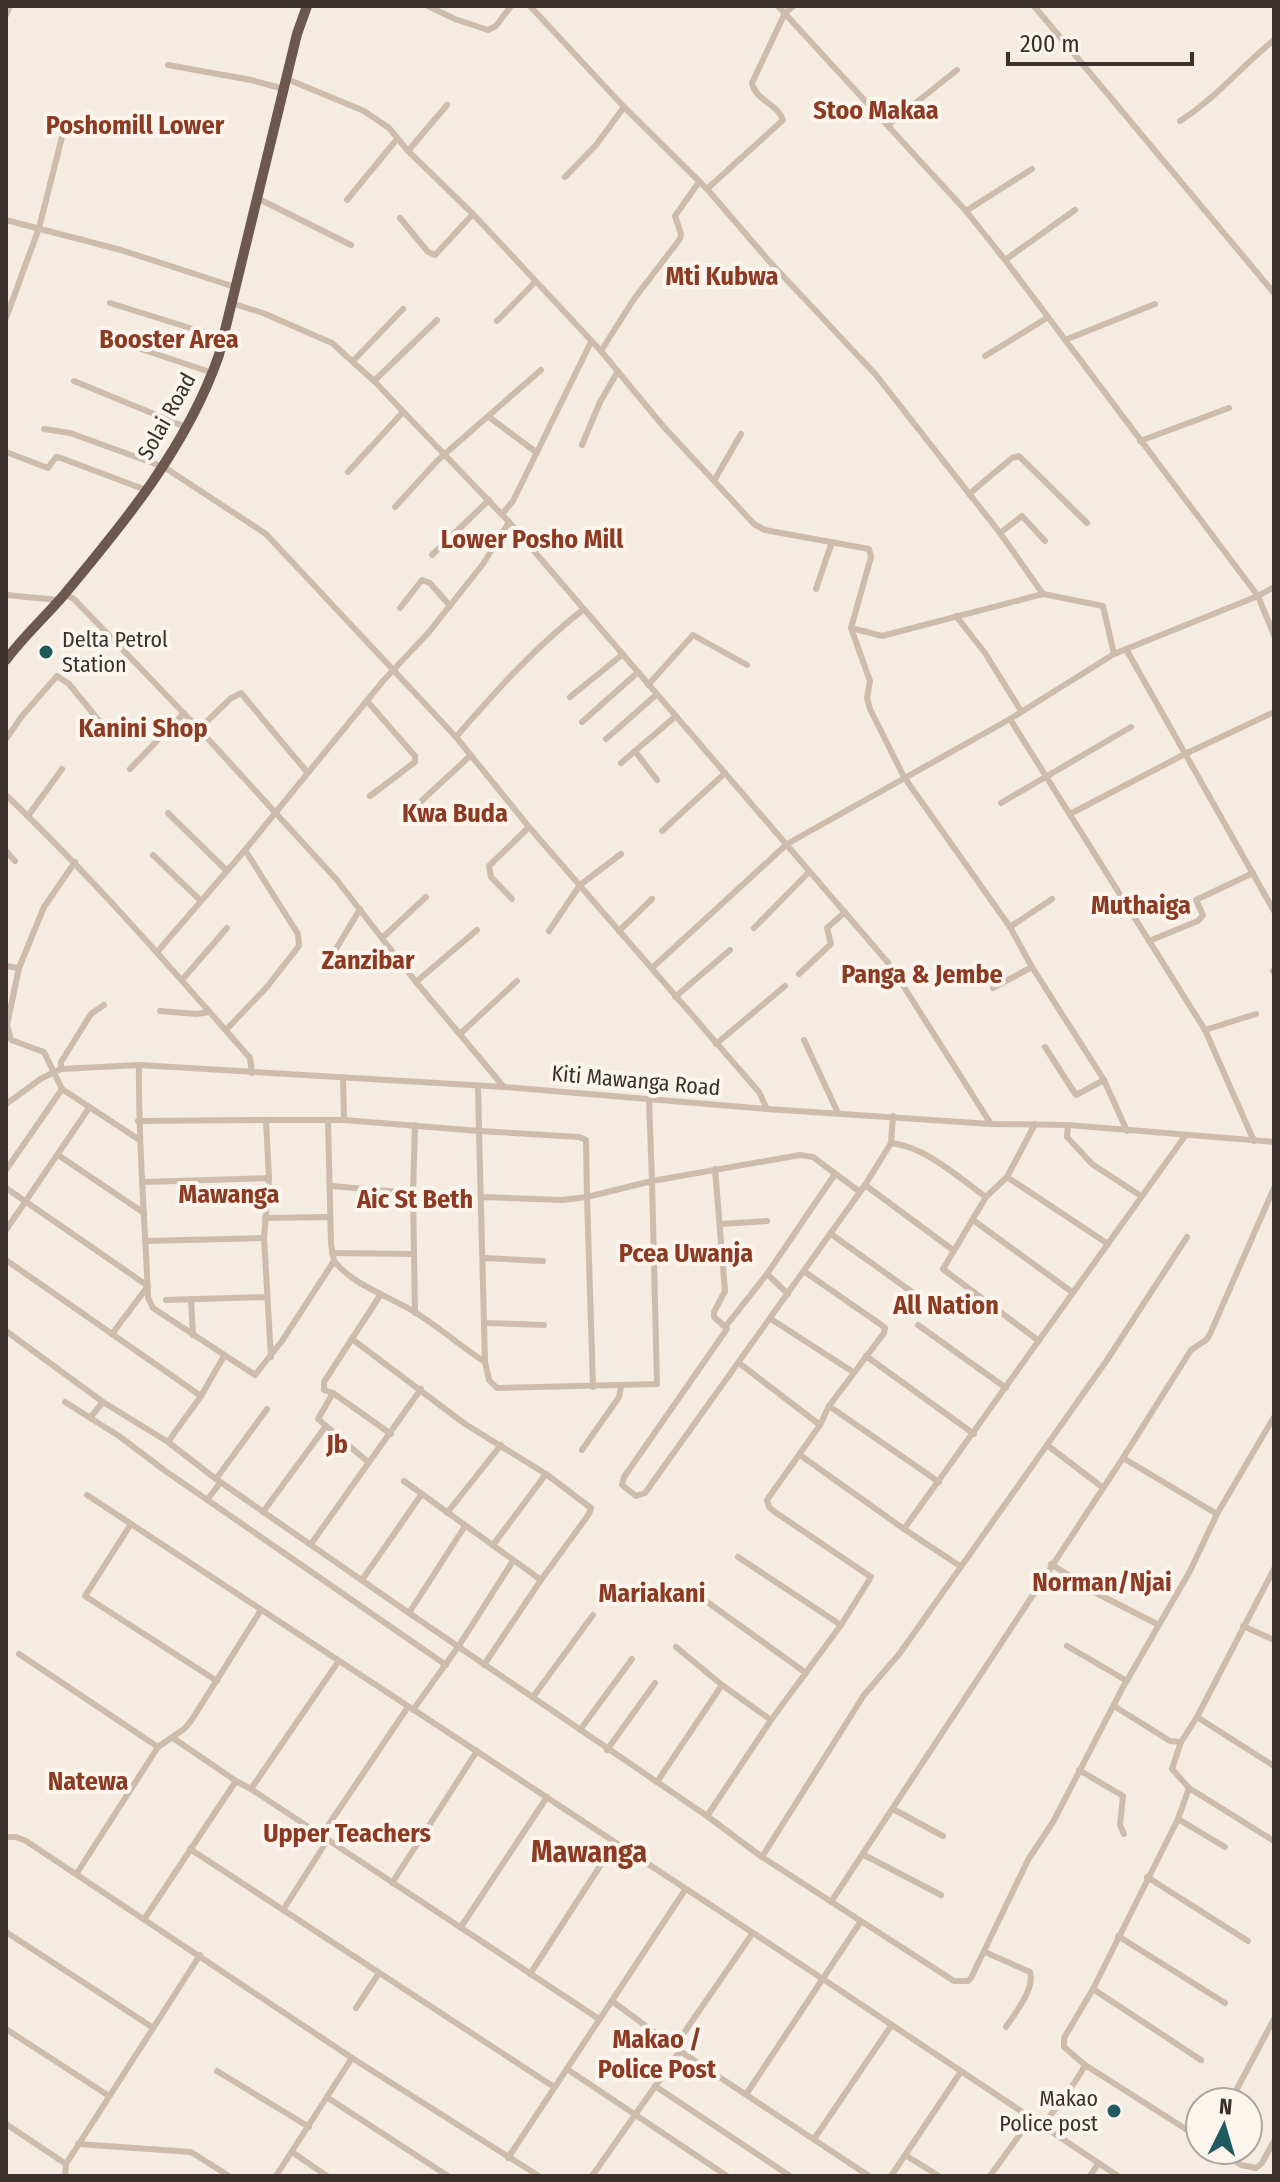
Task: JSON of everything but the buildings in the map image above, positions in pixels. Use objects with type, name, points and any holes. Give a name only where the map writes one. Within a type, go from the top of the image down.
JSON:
[{"type":"highway","name":"Solai Road","points":[[6,660],[62,597],[146,490],[188,428],[213,373],[307,6]]},
{"type":"street","points":[[6,15],[10,6]]},
{"type":"street","points":[[428,6],[482,30],[493,29],[511,6]]},
{"type":"street","points":[[530,6],[624,107],[707,189],[769,261],[876,375],[1000,533],[1043,594]]},
{"type":"street","points":[[778,6],[966,211],[1005,260],[1258,596],[1274,635]]},
{"type":"street","points":[[707,189],[783,120],[782,114],[754,90],[752,83],[785,13],[794,6]]},
{"type":"street","points":[[1034,6],[1274,293]]},
{"type":"street","points":[[1180,121],[1210,101],[1233,75],[1274,40]]},
{"type":"street","points":[[168,65],[285,84],[364,111],[389,128],[601,351],[663,426],[754,524],[765,530],[864,547],[871,553],[851,628],[870,681],[868,703],[904,777],[1010,927],[1104,1080],[1127,1131]]},
{"type":"street","points":[[888,125],[957,70]]},
{"type":"street","points":[[408,151],[447,105]]},
{"type":"street","points":[[565,177],[596,145],[624,107]]},
{"type":"street","points":[[6,318],[39,228],[65,125]]},
{"type":"street","points":[[347,200],[397,139]]},
{"type":"street","points":[[966,211],[1032,169]]},
{"type":"street","points":[[601,351],[634,299],[680,239],[675,216],[699,182]]},
{"type":"street","points":[[257,198],[351,245]]},
{"type":"street","points":[[1005,260],[1075,210]]},
{"type":"street","points":[[400,218],[428,252],[435,255],[473,214]]},
{"type":"street","points":[[6,220],[121,250],[235,287]]},
{"type":"street","points":[[497,321],[535,282]]},
{"type":"street","points":[[110,303],[222,338]]},
{"type":"street","points":[[231,303],[332,343],[374,381],[502,514],[890,965],[991,1124]]},
{"type":"street","points":[[1065,340],[1155,304]]},
{"type":"street","points":[[353,361],[403,309]]},
{"type":"street","points":[[985,356],[1047,318]]},
{"type":"street","points":[[374,381],[437,320]]},
{"type":"street","points":[[111,339],[213,373]]},
{"type":"street","points":[[502,514],[513,501],[591,342]]},
{"type":"street","points":[[395,507],[445,455],[541,370]]},
{"type":"street","points":[[582,445],[600,402],[618,371]]},
{"type":"street","points":[[74,381],[188,428]]},
{"type":"street","points":[[1140,441],[1229,408]]},
{"type":"street","points":[[348,472],[403,412]]},
{"type":"street","points":[[489,417],[536,452]]},
{"type":"street","points":[[44,429],[70,433],[164,467],[266,534],[456,737],[529,827],[759,1092],[767,1109]]},
{"type":"street","points":[[715,479],[741,434]]},
{"type":"street","points":[[6,452],[48,468],[56,457],[64,458],[146,490]]},
{"type":"street","points":[[969,494],[1012,458],[1019,456],[1087,523]]},
{"type":"street","points":[[432,555],[489,500]]},
{"type":"street","points":[[1000,533],[1022,516],[1045,541]]},
{"type":"street","points":[[158,951],[450,606],[483,564],[509,522]]},
{"type":"street","points":[[816,589],[832,542]]},
{"type":"street","points":[[400,608],[422,580],[430,583],[450,606]]},
{"type":"street","points":[[652,968],[787,844],[1010,719],[1114,654],[1274,587]]},
{"type":"street","points":[[851,628],[882,636],[1043,594],[1103,606],[1114,654]]},
{"type":"street","points":[[6,595],[74,599],[276,811],[504,1087]]},
{"type":"street","points":[[456,737],[500,686],[555,631],[584,609]]},
{"type":"street","points":[[956,616],[985,653],[1021,711]]},
{"type":"street","points":[[648,685],[693,635],[747,665]]},
{"type":"street","points":[[1126,649],[1274,911]]},
{"type":"street","points":[[570,697],[623,654]]},
{"type":"street","points":[[582,722],[637,673]]},
{"type":"street","points":[[6,739],[57,676],[69,684],[100,722]]},
{"type":"street","points":[[199,729],[230,699],[241,693],[307,772]]},
{"type":"street","points":[[606,739],[657,694]]},
{"type":"street","points":[[367,701],[415,756],[415,762],[370,796]]},
{"type":"street","points":[[1070,814],[1274,712]]},
{"type":"street","points":[[130,769],[184,713]]},
{"type":"street","points":[[621,763],[676,716]]},
{"type":"street","points":[[1010,719],[1205,1030],[1254,1141]]},
{"type":"street","points":[[1001,803],[1131,727]]},
{"type":"street","points":[[635,751],[657,780]]},
{"type":"street","points":[[415,807],[471,755]]},
{"type":"street","points":[[28,816],[62,769]]},
{"type":"street","points":[[662,831],[725,773]]},
{"type":"street","points":[[6,796],[75,862],[158,951],[250,1058],[252,1073]]},
{"type":"street","points":[[168,813],[227,871]]},
{"type":"street","points":[[512,899],[491,877],[489,866],[529,827]]},
{"type":"street","points":[[226,1030],[266,988],[299,946],[298,934],[245,850]]},
{"type":"street","points":[[6,851],[15,861]]},
{"type":"street","points":[[549,931],[580,885],[621,854]]},
{"type":"street","points":[[153,855],[201,901]]},
{"type":"street","points":[[75,862],[44,907],[19,968],[7,1025],[11,1040],[44,1052],[58,1070],[62,1089],[138,1139]]},
{"type":"street","points":[[754,928],[809,872]]},
{"type":"street","points":[[1149,941],[1198,921],[1203,915],[1196,900],[1253,873]]},
{"type":"street","points":[[382,938],[426,897]]},
{"type":"street","points":[[619,931],[652,899]]},
{"type":"street","points":[[1010,927],[1052,899]]},
{"type":"street","points":[[324,969],[360,909]]},
{"type":"street","points":[[799,974],[831,944],[827,928],[845,912]]},
{"type":"street","points":[[182,980],[227,928]]},
{"type":"street","points":[[416,982],[477,930]]},
{"type":"street","points":[[675,997],[730,950]]},
{"type":"street","points":[[6,966],[19,968]]},
{"type":"street","points":[[993,988],[1032,967]]},
{"type":"street","points":[[460,1034],[517,981]]},
{"type":"street","points":[[716,1044],[785,986]]},
{"type":"street","points":[[6,1104],[58,1070],[91,1014],[104,1005]]},
{"type":"street","points":[[160,1011],[208,1012]]},
{"type":"street","points":[[1205,1030],[1256,1014]]},
{"type":"street","points":[[804,1040],[838,1113]]},
{"type":"street","points":[[1045,1047],[1076,1095],[1104,1080]]},
{"type":"street","points":[[139,1065],[138,1139],[148,1297],[153,1308],[253,1375],[257,1374],[334,1261]]},
{"type":"street","name":"Kiti Mawanga Road","points":[[58,1070],[139,1065],[343,1077],[991,1124],[1068,1125],[1274,1142]]},
{"type":"street","points":[[343,1077],[344,1120]]},
{"type":"street","points":[[478,1087],[485,1362],[489,1380],[497,1388],[657,1384],[649,1100]]},
{"type":"street","points":[[6,1170],[62,1089]]},
{"type":"street","points":[[6,1230],[89,1108]]},
{"type":"street","points":[[835,1174],[767,1274],[726,1326],[724,1335],[624,1477],[624,1488],[636,1496],[645,1493],[865,1185],[891,1143],[893,1116]]},
{"type":"street","points":[[266,1120],[269,1178],[264,1238],[271,1357]]},
{"type":"street","points":[[328,1120],[334,1261],[341,1269],[415,1313],[485,1362]]},
{"type":"street","points":[[138,1121],[344,1120],[584,1138],[593,1387]]},
{"type":"street","points":[[1035,1124],[1007,1177],[986,1197],[943,1266],[944,1272],[1039,1341]]},
{"type":"street","points":[[415,1125],[415,1313]]},
{"type":"street","points":[[1068,1125],[1067,1137],[1092,1164],[1141,1196]]},
{"type":"street","points":[[904,1529],[1185,1136]]},
{"type":"street","points":[[891,1143],[905,1144],[918,1150],[986,1197]]},
{"type":"street","points":[[58,1155],[144,1213]]},
{"type":"street","points":[[483,1197],[562,1200],[587,1197],[652,1181],[800,1155],[813,1157],[860,1192]]},
{"type":"street","points":[[715,1169],[725,1291],[714,1317],[726,1326]]},
{"type":"street","points":[[1007,1177],[1108,1244]]},
{"type":"street","points":[[143,1182],[269,1178]]},
{"type":"street","points":[[865,1185],[953,1250]]},
{"type":"street","points":[[331,1186],[413,1193]]},
{"type":"street","points":[[6,1188],[148,1286]]},
{"type":"street","points":[[831,1902],[1191,1350],[1210,1334],[1274,1188]]},
{"type":"street","points":[[265,1218],[330,1217]]},
{"type":"street","points":[[973,1220],[1072,1292]]},
{"type":"street","points":[[721,1224],[767,1221]]},
{"type":"street","points":[[831,1234],[912,1292]]},
{"type":"street","points":[[762,1857],[864,1695],[900,1653],[1107,1360],[1187,1237]]},
{"type":"street","points":[[145,1241],[264,1238]]},
{"type":"street","points":[[332,1253],[413,1254]]},
{"type":"street","points":[[483,1258],[543,1261]]},
{"type":"street","points":[[6,1260],[201,1396]]},
{"type":"street","points":[[707,1816],[870,1580],[870,1574],[775,1512],[767,1500],[885,1328],[805,1272]]},
{"type":"street","points":[[767,1274],[788,1294]]},
{"type":"street","points":[[112,1334],[148,1286]]},
{"type":"street","points":[[381,1294],[324,1382],[324,1390],[333,1393],[391,1434]]},
{"type":"street","points":[[166,1300],[267,1297]]},
{"type":"street","points":[[191,1299],[193,1335]]},
{"type":"street","points":[[771,1319],[853,1372]]},
{"type":"street","points":[[485,1323],[544,1325]]},
{"type":"street","points":[[918,1325],[1006,1388]]},
{"type":"street","points":[[6,1331],[103,1402],[168,1442],[218,1481],[707,1816],[762,1857],[954,1981],[968,1981],[985,1952],[1028,1860],[1053,1822],[1127,1681],[1190,1571],[1217,1514],[1274,1417]]},
{"type":"street","points":[[352,1339],[465,1424],[546,1474],[589,1505],[591,1510],[484,1665]]},
{"type":"street","points":[[168,1442],[201,1396],[224,1356]]},
{"type":"street","points":[[866,1356],[974,1434]]},
{"type":"street","points":[[739,1363],[820,1425]]},
{"type":"street","points":[[582,1450],[619,1397],[621,1386]]},
{"type":"street","points":[[311,1544],[421,1389]]},
{"type":"street","points":[[333,1393],[318,1419],[368,1462]]},
{"type":"street","points":[[65,1402],[446,1665]]},
{"type":"street","points":[[90,1418],[103,1402]]},
{"type":"street","points":[[829,1406],[939,1482]]},
{"type":"street","points":[[207,1500],[267,1409]]},
{"type":"street","points":[[263,1512],[326,1426]]},
{"type":"street","points":[[447,1513],[501,1445]]},
{"type":"street","points":[[1047,1445],[1102,1487]]},
{"type":"street","points":[[800,1455],[960,1566]]},
{"type":"street","points":[[1123,1458],[1217,1514]]},
{"type":"street","points":[[493,1545],[546,1474]]},
{"type":"street","points":[[404,1481],[541,1580]]},
{"type":"street","points":[[87,1495],[1118,2176]]},
{"type":"street","points":[[362,1580],[421,1495]]},
{"type":"street","points":[[131,1524],[85,1596],[217,1681]]},
{"type":"street","points":[[409,1613],[465,1526]]},
{"type":"street","points":[[738,1557],[841,1625]]},
{"type":"street","points":[[283,1910],[324,1839],[410,1708],[446,1665],[513,1561]]},
{"type":"street","points":[[1051,1564],[1159,1625]]},
{"type":"street","points":[[1274,1569],[1181,1742],[1172,1765],[1172,1773],[1189,1788],[1274,1841]]},
{"type":"street","points":[[706,1601],[806,1673]]},
{"type":"street","points":[[77,1873],[158,1747],[191,1721],[261,1610]]},
{"type":"street","points":[[533,1697],[593,1615]]},
{"type":"street","points":[[1243,1626],[1274,1640]]},
{"type":"street","points":[[1067,1646],[1127,1681]]},
{"type":"street","points":[[676,1647],[771,1720]]},
{"type":"street","points":[[19,1654],[158,1747]]},
{"type":"street","points":[[580,1730],[632,1659]]},
{"type":"street","points":[[251,1789],[338,1662]]},
{"type":"street","points":[[607,1750],[655,1683]]},
{"type":"street","points":[[657,1782],[722,1685]]},
{"type":"street","points":[[1114,1706],[1170,1741],[1181,1742]]},
{"type":"street","points":[[1197,1717],[1274,1766]]},
{"type":"street","points":[[173,1738],[599,2019]]},
{"type":"street","points":[[392,1883],[477,1751]]},
{"type":"street","points":[[1079,1770],[1123,1796],[1120,1825],[1124,1834]]},
{"type":"street","points":[[145,1918],[236,1781]]},
{"type":"street","points":[[1184,2128],[1068,2053],[1064,2038],[1093,1989],[1178,1819],[1189,1788]]},
{"type":"street","points":[[461,1927],[547,1797]]},
{"type":"street","points":[[893,1809],[943,1836]]},
{"type":"street","points":[[1178,1819],[1225,1847]]},
{"type":"street","points":[[6,1837],[26,1841],[77,1873],[352,2058],[539,2176]]},
{"type":"street","points":[[530,1974],[615,1843]]},
{"type":"street","points":[[190,1849],[554,2087]]},
{"type":"street","points":[[864,1855],[941,1895]]},
{"type":"street","points":[[1147,1877],[1248,1941]]},
{"type":"street","points":[[508,2158],[685,1890]]},
{"type":"street","points":[[747,2093],[861,1921]]},
{"type":"street","points":[[6,1932],[152,2027]]},
{"type":"street","points":[[592,2176],[655,2086],[752,1934]]},
{"type":"street","points":[[1118,1936],[1225,2003]]},
{"type":"street","points":[[985,1952],[1030,1972],[1032,1976],[1030,1986],[1006,2027]]},
{"type":"street","points":[[65,2176],[66,2164],[78,2144],[200,1955]]},
{"type":"street","points":[[356,2008],[379,1973]]},
{"type":"street","points":[[1093,1989],[1201,2060]]},
{"type":"street","points":[[612,2001],[869,2176]]},
{"type":"street","points":[[1238,2086],[1274,2019]]},
{"type":"street","points":[[814,2139],[891,2026]]},
{"type":"street","points":[[6,2029],[109,2096]]},
{"type":"street","points":[[276,2176],[352,2058]]},
{"type":"street","points":[[1043,2126],[1075,2084],[1085,2065]]},
{"type":"street","points":[[567,2069],[727,2176]]},
{"type":"street","points":[[217,2071],[309,2127]]},
{"type":"street","points":[[891,2176],[960,2073]]},
{"type":"street","points":[[655,2086],[790,2176]]},
{"type":"street","points":[[328,2098],[448,2176]]},
{"type":"street","points":[[990,2176],[1031,2119]]},
{"type":"street","points":[[6,2124],[66,2164]]},
{"type":"street","points":[[1264,2159],[1274,2141]]},
{"type":"street","points":[[78,2144],[191,2152],[229,2176]]},
{"type":"street","points":[[292,2152],[327,2176]]},
{"type":"street","points":[[905,2155],[939,2176]]},
{"type":"street","points":[[1090,2176],[1098,2164]]},
{"type":"place","name":"Delta Petrol Station","points":[[46,652]]},
{"type":"place","name":"Makao Police post","points":[[1114,2111]]},
{"type":"district","name":"Stoo Makaa","points":[[876,110]]},
{"type":"district","name":"Poshomill Lower","points":[[135,125]]},
{"type":"district","name":"Mti Kubwa","points":[[722,276]]},
{"type":"district","name":"Booster Area","points":[[169,339]]},
{"type":"district","name":"Lower Posho Mill","points":[[532,539]]},
{"type":"district","name":"Kanini Shop","points":[[143,728]]},
{"type":"district","name":"Kwa Buda","points":[[455,813]]},
{"type":"district","name":"Muthaiga","points":[[1141,905]]},
{"type":"district","name":"Zanzibar","points":[[368,960]]},
{"type":"district","name":"Panga & Jembe","points":[[922,974]]},
{"type":"district","name":"Mawanga","points":[[229,1194]]},
{"type":"district","name":"Aic St Beth","points":[[415,1199]]},
{"type":"district","name":"Pcea Uwanja","points":[[686,1253]]},
{"type":"district","name":"All Nation","points":[[946,1305]]},
{"type":"district","name":"Jb","points":[[337,1444]]},
{"type":"district","name":"Norman/Njai","points":[[1102,1582]]},
{"type":"district","name":"Mariakani","points":[[652,1593]]},
{"type":"district","name":"Natewa","points":[[88,1781]]},
{"type":"district","name":"Upper Teachers","points":[[347,1833]]},
{"type":"district","name":"Mawanga","points":[[589,1852]]},
{"type":"district","name":"Makao / Police Post","points":[[657,2054]]}]
